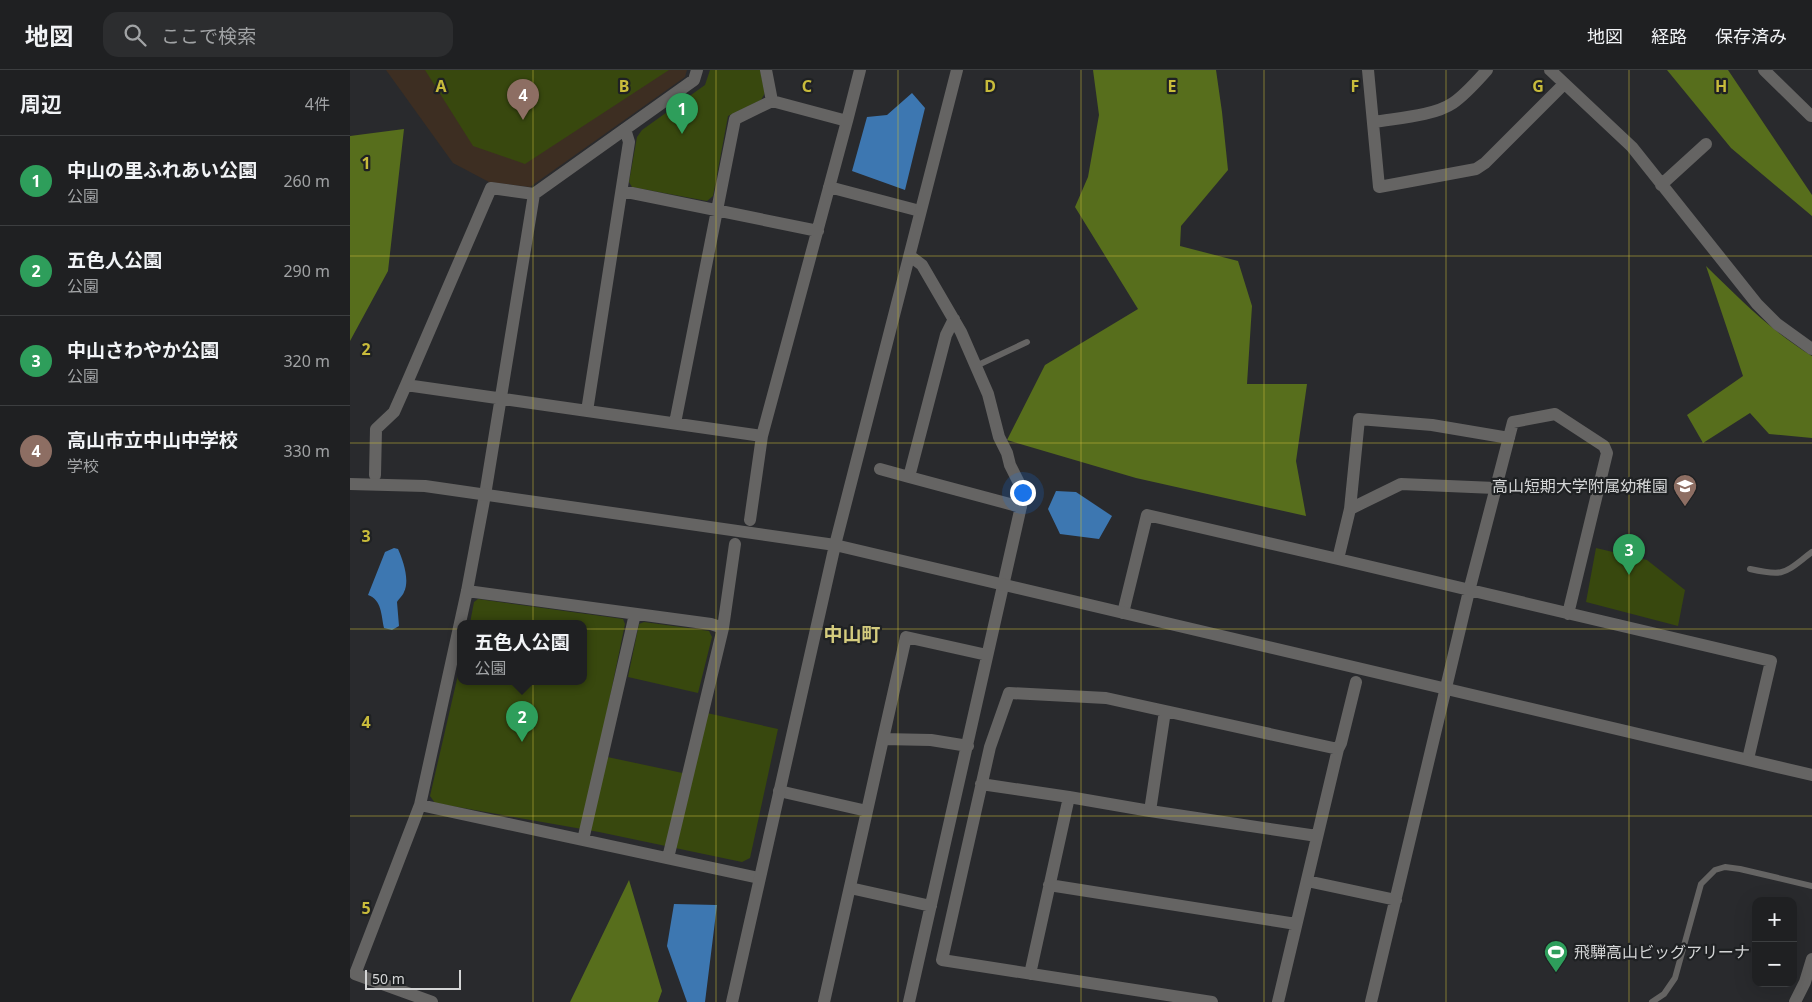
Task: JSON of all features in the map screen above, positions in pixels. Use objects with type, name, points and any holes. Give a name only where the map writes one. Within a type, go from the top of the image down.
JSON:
[{"type":"street","points":[[375,475],[376,429],[394,412],[491,188],[534,194],[694,80],[697,70]]},
{"type":"street","points":[[766,70],[772,101]]},
{"type":"street","points":[[750,520],[762,436],[860,70]]},
{"type":"street","points":[[732,1002],[834,545],[957,70]]},
{"type":"street","points":[[1368,70],[1379,187],[1476,169],[1485,163],[1564,84]]},
{"type":"street","points":[[1374,122],[1441,109],[1452,104],[1487,70]]},
{"type":"street","points":[[1550,70],[1632,147],[1756,304],[1777,324],[1812,349]]},
{"type":"street","points":[[1764,70],[1812,116]]},
{"type":"street","points":[[675,423],[735,119],[772,101],[847,121]]},
{"type":"street","points":[[587,411],[629,142],[625,129]]},
{"type":"street","points":[[1661,185],[1706,144]]},
{"type":"street","points":[[830,186],[920,211]]},
{"type":"street","points":[[622,190],[818,231]]},
{"type":"street","points":[[461,620],[485,495],[534,194]]},
{"type":"street","points":[[909,1002],[1024,493],[999,437],[988,394],[954,319],[922,265],[910,256]]},
{"type":"street","points":[[909,477],[946,335],[954,319]]},
{"type":"street","points":[[406,385],[762,436]]},
{"type":"street","points":[[1371,1002],[1469,591],[1514,422],[1555,414],[1604,446],[1607,453],[1568,614]]},
{"type":"street","points":[[1338,559],[1350,509],[1359,419],[1432,425],[1509,438]]},
{"type":"street","points":[[880,469],[1021,507]]},
{"type":"street","points":[[350,484],[425,486],[834,545],[1812,775]]},
{"type":"street","points":[[1350,509],[1401,484],[1495,488]]},
{"type":"street","points":[[1123,613],[1147,515],[1338,559],[1771,661],[1748,759]]},
{"type":"street","points":[[668,858],[723,628],[735,544]]},
{"type":"street","points":[[467,591],[711,624],[723,628]]},
{"type":"street","points":[[583,840],[634,614]]},
{"type":"street","points":[[432,1002],[355,974],[420,806],[457,637]]},
{"type":"street","points":[[824,1002],[906,637],[987,655]]},
{"type":"street","points":[[1278,1002],[1338,749],[1356,682]]},
{"type":"street","points":[[1212,1002],[942,960],[990,748],[1009,693],[1106,698],[1338,749]]},
{"type":"street","points":[[1150,811],[1165,711]]},
{"type":"street","points":[[884,739],[931,740],[968,746]]},
{"type":"street","points":[[981,784],[1317,836]]},
{"type":"street","points":[[779,791],[867,811]]},
{"type":"street","points":[[1030,974],[1069,797]]},
{"type":"street","points":[[420,806],[759,878]]},
{"type":"street","points":[[1307,881],[1396,900]]},
{"type":"street","points":[[1050,885],[1296,924]]},
{"type":"street","points":[[850,888],[931,906]]},
{"type":"street","points":[[1796,1002],[1812,959]]},
{"type":"lane","points":[[976,366],[1027,342]]},
{"type":"lane","points":[[1750,569],[1780,574],[1812,552]]},
{"type":"lane","points":[[1652,1002],[1664,994],[1675,978],[1701,884],[1715,870],[1725,867],[1740,869],[1812,886]]},
{"type":"shaded area","points":[[386,70],[687,70],[685,77],[530,187],[489,182],[453,163]]},
{"type":"green space","points":[[425,70],[669,70],[525,164],[473,146]]},
{"type":"green space","points":[[710,70],[760,70],[765,93],[761,100],[728,116],[713,196],[707,201],[632,187],[629,182],[637,137],[642,130],[705,85]]},
{"type":"green space","points":[[1093,70],[1216,70],[1228,170],[1181,226],[1180,246],[1238,261],[1252,306],[1247,384],[1307,384],[1296,461],[1306,516],[1136,478],[1007,440],[1045,365],[1138,309],[1075,207],[1088,177],[1099,115]]},
{"type":"green space","points":[[1667,70],[1728,70],[1812,195],[1812,216],[1731,148]]},
{"type":"green space","points":[[404,129],[388,271],[350,341],[350,136]]},
{"type":"green space","points":[[1706,266],[1770,326],[1812,356],[1812,438],[1769,434],[1750,413],[1703,443],[1687,415],[1743,376]]},
{"type":"green space","points":[[1596,548],[1647,560],[1685,590],[1678,626],[1586,602]]},
{"type":"green space","points":[[478,599],[623,619],[625,624],[598,755],[692,775],[707,713],[778,729],[750,858],[742,862],[599,832],[435,803],[430,796],[457,679],[457,685],[587,685],[587,620],[471,620],[474,602]]},
{"type":"green space","points":[[644,622],[709,631],[712,637],[698,693],[628,677],[639,624]]},
{"type":"green space","points":[[629,880],[662,991],[658,1002],[570,1002]]},
{"type":"water","points":[[912,93],[925,108],[905,190],[852,171],[867,117],[887,115]]},
{"type":"water","points":[[1056,491],[1076,492],[1112,516],[1099,539],[1060,534],[1048,509]]},
{"type":"water","points":[[394,548],[398,549],[402,559],[406,587],[397,602],[399,626],[392,630],[384,628],[378,604],[373,597],[368,595],[385,552]]},
{"type":"water","points":[[674,904],[717,905],[705,1002],[687,1002],[667,946]]},
{"type":"place","name":"高山市立中山中学校","points":[[523,120]]},
{"type":"place","name":"中山の里ふれあい公園","points":[[682,134]]},
{"type":"place","name":"高山短期大学附属幼稚園","points":[[1685,507]]},
{"type":"place","name":"中山さわやか公園","points":[[1629,575]]},
{"type":"place","name":"五色人公園","points":[[522,742]]},
{"type":"place","name":"飛騨高山ビッグアリーナ","points":[[1556,973]]},
{"type":"district","name":"中山町","points":[[852,634]]}]
